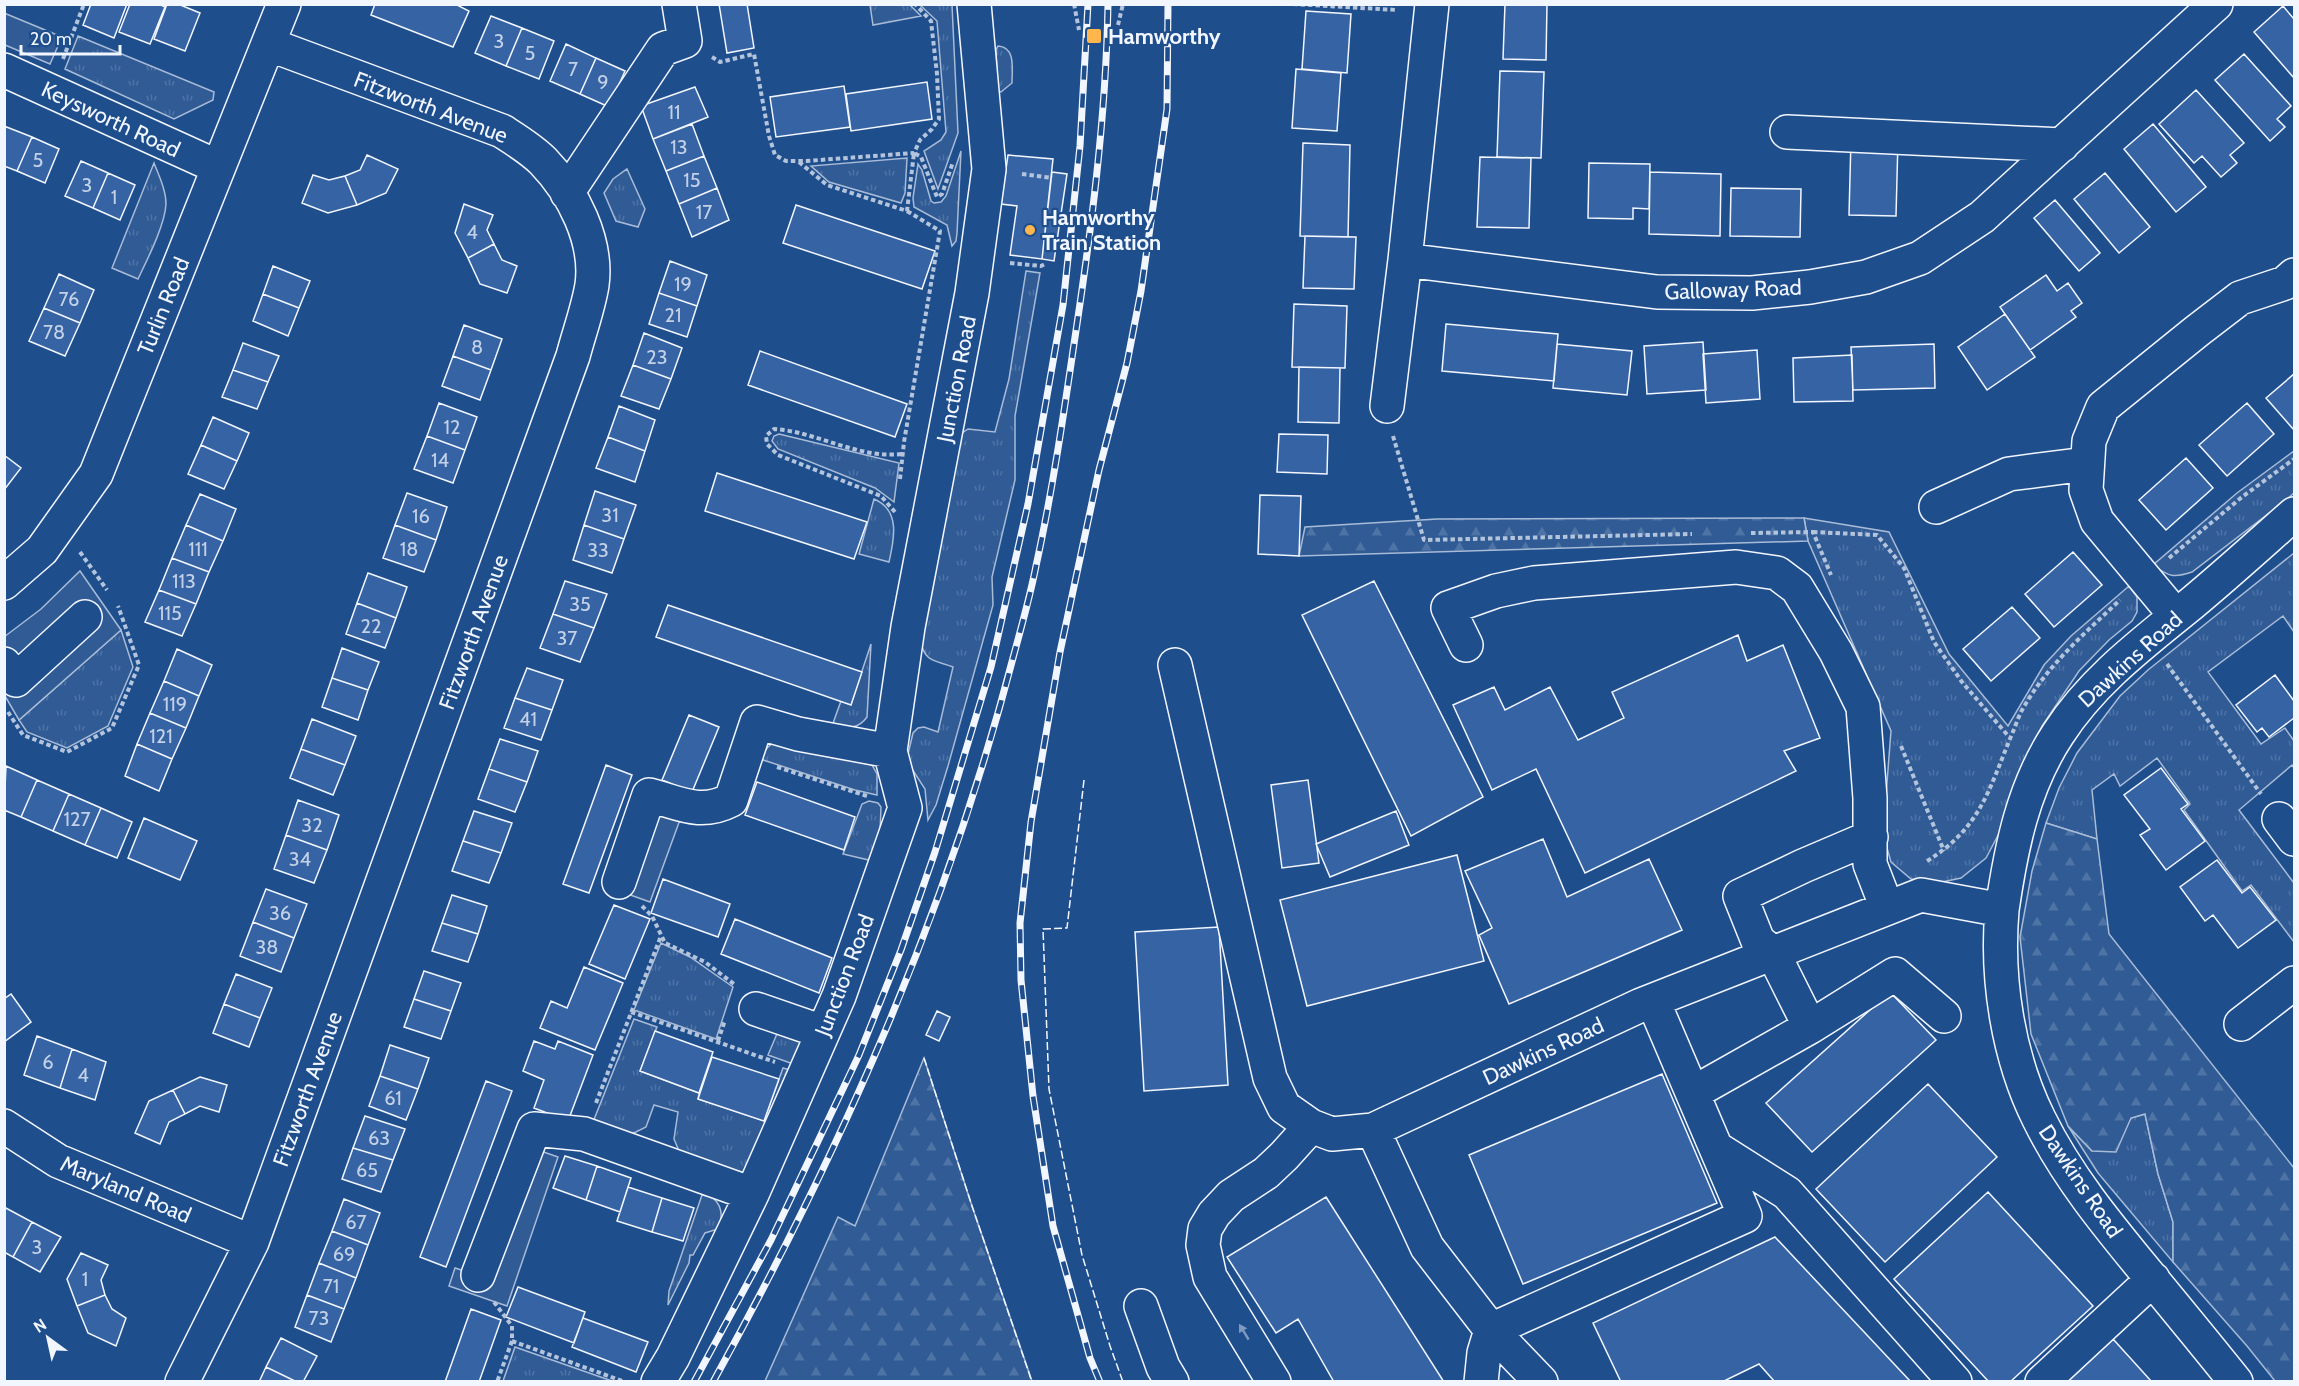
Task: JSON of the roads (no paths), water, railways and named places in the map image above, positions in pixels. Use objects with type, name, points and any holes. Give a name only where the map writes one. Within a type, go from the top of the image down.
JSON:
[{"type":"street","name":"Turlin Road","points":[[4,584],[42,550],[96,474],[284,4]]},
{"type":"street","points":[[567,193],[663,49],[685,41],[679,4]]},
{"type":"street","name":"Junction Road","points":[[658,1382],[674,1356],[752,1194],[839,996],[905,808],[890,751],[908,627],[972,293],[989,169],[974,4]]},
{"type":"street","name":"Galloway Road","points":[[1405,260],[1657,292],[1752,293],[1866,277],[1920,258],[1982,217],[2216,4]]},
{"type":"street","points":[[1388,406],[1431,8]]},
{"type":"street","name":"Fitzworth Avenue","points":[[182,1382],[252,1242],[573,356],[592,284],[591,256],[586,233],[577,210],[542,160],[502,131],[268,44]]},
{"type":"street","name":"Keysworth Road","points":[[4,70],[218,167]]},
{"type":"street","points":[[1787,132],[2062,144]]},
{"type":"street","points":[[2176,616],[2097,521],[2086,490],[2089,441],[2103,407],[2240,298],[2285,283],[2295,275]]},
{"type":"street","points":[[1936,507],[2008,474],[2086,464]]},
{"type":"street","name":"Dawkins Road","points":[[2236,1382],[2097,1212],[2059,1156],[2038,1118],[2018,1063],[2004,994],[2000,938],[2011,852],[2020,817],[2046,754],[2072,713],[2118,664],[2295,514]]},
{"type":"street","points":[[1466,645],[1448,608],[1496,591],[1534,584],[1736,567],[1777,573],[1797,588],[1836,652],[1863,707],[1870,798],[1870,864],[1887,908]]},
{"type":"street","points":[[4,664],[16,680],[85,617]]},
{"type":"street","points":[[1175,665],[1270,1078],[1284,1107],[1311,1126],[1266,1173],[1231,1197],[1214,1214],[1205,1229],[1203,1245],[1210,1277],[1274,1382]]},
{"type":"street","points":[[618,882],[649,795],[703,809],[717,807],[731,800],[757,722],[798,734],[890,751]]},
{"type":"street","points":[[1810,1027],[1773,953],[1758,941],[1740,897],[1870,837]]},
{"type":"street","name":"Dawkins Road","points":[[1311,1126],[1332,1134],[1373,1130],[1653,1001],[1921,895],[2002,910]]},
{"type":"street","points":[[1693,1094],[1810,1027],[1895,974],[1944,1016]]},
{"type":"street","points":[[2241,1024],[2295,983]]},
{"type":"street","points":[[1481,1382],[1484,1353],[1491,1330],[1745,1216],[1653,1001]]},
{"type":"street","points":[[756,1009],[823,1032]]},
{"type":"street","name":"Maryland Road","points":[[4,1126],[58,1161],[252,1242]]},
{"type":"street","points":[[478,1275],[534,1129],[584,1134],[752,1194]]},
{"type":"street","points":[[1373,1130],[1427,1247],[1491,1330],[1541,1382]]},
{"type":"street","points":[[1716,1148],[1787,1193],[1955,1382]]},
{"type":"street","points":[[2042,1382],[2153,1280]]},
{"type":"street","points":[[1141,1306],[1163,1367],[1172,1382]]},
{"type":"railway","points":[[694,1382],[771,1240],[859,1055],[901,950],[935,852],[991,667],[1028,504],[1063,305],[1080,146],[1088,4]]},
{"type":"railway","points":[[713,1382],[760,1295],[847,1119],[922,939],[956,847],[986,753],[1031,589],[1057,456],[1097,175],[1108,4]]},
{"type":"railway","points":[[1100,1382],[1090,1358],[1053,1226],[1033,1096],[1021,980],[1020,923],[1031,822],[1060,652],[1099,470],[1127,363],[1141,291],[1167,109],[1168,4]]},
{"type":"place","name":"Hamworthy","points":[[1094,36]]},
{"type":"place","name":"Hamworthy Train Station","points":[[1030,230]]}]
